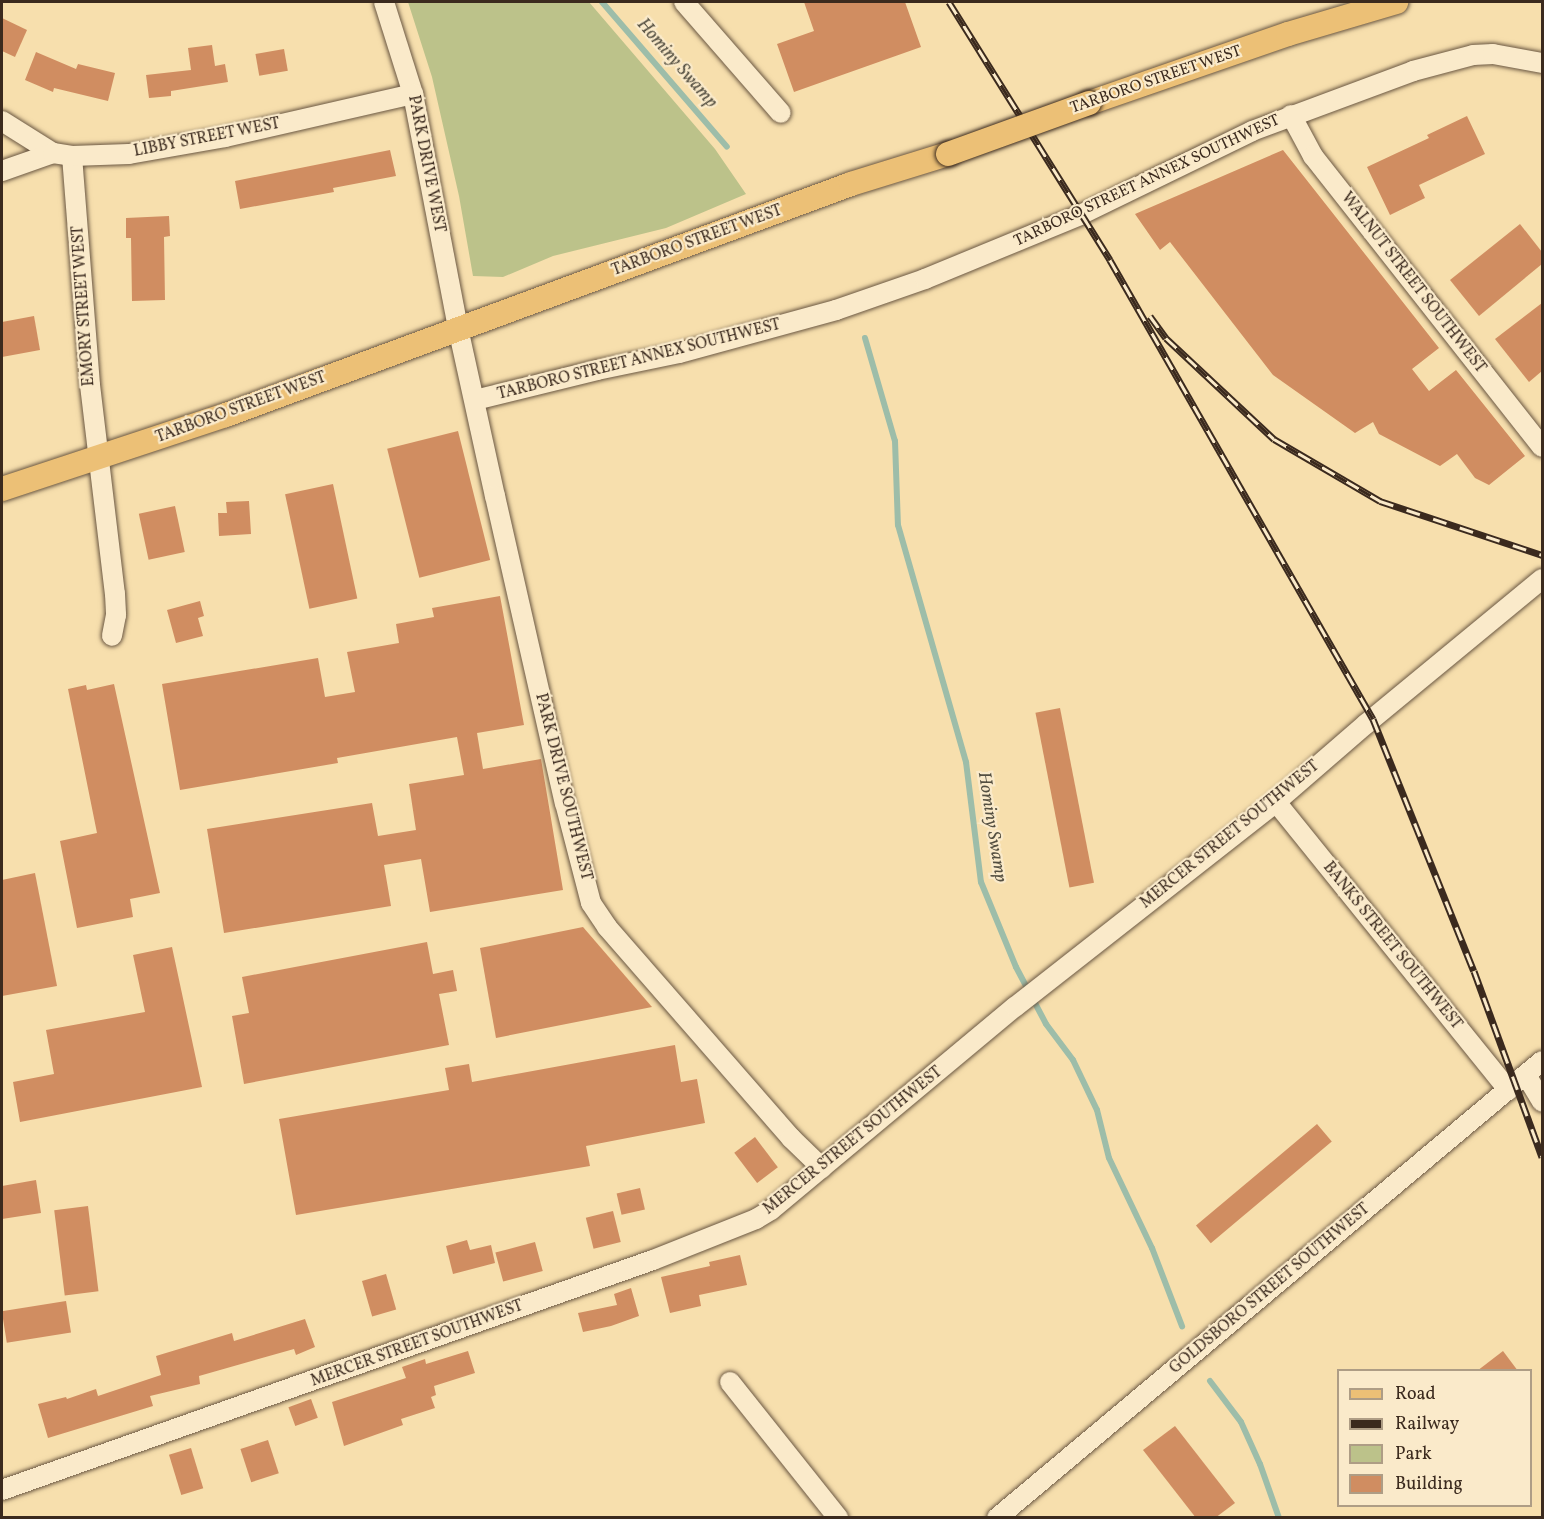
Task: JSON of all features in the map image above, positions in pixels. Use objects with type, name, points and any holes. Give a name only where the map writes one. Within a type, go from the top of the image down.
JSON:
[{"type":"main road","name":"TARBORO STREET WEST","points":[[2,489],[216,418],[851,184],[948,154],[1287,34],[1396,2]]},
{"type":"street","name":"PARK DRIVE WEST","points":[[384,2],[413,94],[458,328]]},
{"type":"street","points":[[684,2],[781,113]]},
{"type":"street","name":"TARBORO STREET ANNEX SOUTHWEST","points":[[475,400],[597,370],[679,353],[836,310],[925,279],[1080,215],[1252,131],[1413,71],[1473,55],[1493,54],[1542,63]]},
{"type":"street","name":"LIBBY STREET WEST","points":[[2,171],[63,154],[129,154],[225,137],[413,94]]},
{"type":"street","name":"WALNUT STREET SOUTHWEST","points":[[1291,115],[1313,156],[1542,447]]},
{"type":"street","points":[[2,120],[63,154]]},
{"type":"street","name":"EMORY STREET WEST","points":[[63,154],[115,594],[116,615],[112,636]]},
{"type":"street","name":"PARK DRIVE SOUTHWEST","points":[[458,328],[565,803],[591,903],[622,945],[791,1138],[822,1168]]},
{"type":"street","name":"MERCER STREET SOUTHWEST","points":[[2,1490],[663,1256],[756,1219],[771,1210],[1015,1007],[1276,802],[1366,723],[1542,579]]},
{"type":"street","name":"BANKS STREET SOUTHWEST","points":[[1276,802],[1508,1090]]},
{"type":"street","name":"GOLDSBORO STREET SOUTHWEST","points":[[997,1518],[1542,1061]]},
{"type":"street","points":[[1526,1075],[1542,1102]]},
{"type":"street","points":[[730,1382],[838,1518]]},
{"type":"green space","points":[[408,2],[589,2],[715,149],[746,194],[666,228],[553,256],[503,277],[473,276],[459,196],[432,77]]},
{"type":"building","points":[[804,2],[905,2],[921,47],[794,92],[777,44],[814,31]]},
{"type":"building","points":[[2,18],[27,30],[15,57],[2,51]]},
{"type":"building","points":[[212,45],[215,66],[225,64],[228,82],[171,91],[171,96],[149,98],[146,75],[191,70],[188,48]]},
{"type":"building","points":[[284,49],[288,71],[259,76],[255,54]]},
{"type":"building","points":[[36,52],[76,69],[78,64],[115,73],[108,101],[54,88],[53,92],[25,80]]},
{"type":"building","points":[[1467,116],[1485,154],[1419,185],[1425,198],[1390,215],[1367,167],[1429,138],[1427,135]]},
{"type":"building","points":[[390,150],[396,176],[333,188],[334,192],[240,209],[235,181]]},
{"type":"building","points":[[1283,150],[1439,348],[1412,369],[1429,391],[1456,370],[1525,456],[1489,485],[1475,478],[1457,454],[1440,466],[1379,434],[1373,422],[1355,433],[1273,375],[1170,242],[1160,250],[1135,214]]},
{"type":"building","points":[[169,216],[170,236],[164,237],[165,300],[132,301],[131,238],[126,238],[126,218]]},
{"type":"building","points":[[1520,224],[1542,252],[1542,264],[1479,316],[1450,280]]},
{"type":"building","points":[[1542,303],[1542,371],[1529,382],[1495,339]]},
{"type":"building","points":[[34,316],[40,350],[2,357],[2,322]]},
{"type":"building","points":[[458,431],[490,560],[419,578],[387,449]]},
{"type":"building","points":[[333,484],[357,598],[309,609],[285,494]]},
{"type":"building","points":[[249,501],[251,534],[219,536],[218,513],[227,513],[226,502]]},
{"type":"building","points":[[175,506],[185,552],[149,560],[139,514]]},
{"type":"building","points":[[500,596],[524,725],[477,733],[483,769],[541,759],[563,890],[430,912],[421,859],[384,865],[391,906],[224,933],[207,829],[372,803],[378,836],[416,830],[409,784],[464,775],[457,737],[337,758],[338,763],[180,790],[162,684],[318,658],[325,697],[355,692],[347,652],[399,643],[396,624],[434,617],[432,608]]},
{"type":"building","points":[[200,601],[204,616],[198,618],[203,636],[176,643],[167,610]]},
{"type":"building","points":[[114,684],[160,893],[130,899],[133,917],[77,928],[60,841],[97,833],[68,689],[86,685],[87,690]]},
{"type":"building","points":[[1060,708],[1094,883],[1069,887],[1035,713]]},
{"type":"building","points":[[35,873],[57,986],[2,996],[2,880]]},
{"type":"building","points":[[583,927],[652,1007],[496,1038],[480,948]]},
{"type":"building","points":[[427,942],[433,974],[453,970],[457,991],[439,994],[449,1045],[244,1084],[232,1016],[249,1013],[242,977]]},
{"type":"building","points":[[172,947],[202,1087],[20,1122],[13,1082],[54,1074],[46,1030],[145,1012],[133,955]]},
{"type":"building","points":[[675,1045],[681,1082],[697,1079],[705,1123],[586,1146],[590,1166],[296,1215],[279,1119],[449,1090],[445,1068],[469,1064],[472,1082]]},
{"type":"building","points":[[1317,1124],[1332,1142],[1211,1243],[1196,1226]]},
{"type":"building","points":[[755,1137],[778,1167],[757,1183],[734,1153]]},
{"type":"building","points":[[36,1180],[41,1213],[2,1219],[2,1186]]},
{"type":"building","points":[[640,1188],[645,1209],[622,1215],[617,1193]]},
{"type":"building","points":[[88,1206],[98,1291],[65,1296],[54,1210]]},
{"type":"building","points":[[613,1211],[621,1242],[594,1249],[586,1218]]},
{"type":"building","points":[[467,1240],[470,1250],[491,1245],[495,1263],[453,1274],[446,1246]]},
{"type":"building","points":[[535,1242],[543,1271],[503,1282],[495,1253]]},
{"type":"building","points":[[740,1255],[747,1285],[699,1295],[701,1306],[670,1313],[661,1277],[710,1266],[709,1262]]},
{"type":"building","points":[[386,1274],[396,1310],[372,1316],[362,1281]]},
{"type":"building","points":[[631,1288],[639,1316],[611,1326],[583,1332],[578,1313],[617,1305],[614,1294]]},
{"type":"building","points":[[66,1301],[71,1333],[7,1343],[2,1311]]},
{"type":"building","points":[[305,1319],[315,1347],[296,1355],[294,1349],[199,1376],[200,1384],[150,1396],[153,1406],[48,1438],[38,1404],[66,1397],[67,1399],[96,1389],[98,1396],[161,1375],[156,1356],[232,1333],[234,1341]]},
{"type":"building","points":[[468,1351],[475,1373],[434,1386],[436,1395],[431,1397],[435,1408],[401,1419],[403,1425],[344,1446],[332,1402],[406,1378],[402,1367],[425,1359],[426,1364]]},
{"type":"building","points":[[1503,1351],[1516,1369],[1480,1369]]},
{"type":"building","points":[[311,1399],[318,1418],[295,1426],[288,1407]]},
{"type":"building","points":[[1175,1426],[1235,1503],[1215,1518],[1196,1518],[1143,1450]]},
{"type":"building","points":[[268,1440],[279,1473],[251,1482],[240,1449]]},
{"type":"building","points":[[191,1448],[203,1488],[181,1495],[169,1455]]},
{"type":"waterway","name":"Hominy Swamp","points":[[602,2],[727,147]]},
{"type":"waterway","name":"Hominy Swamp","points":[[865,338],[895,441],[898,525],[966,762],[981,882],[1016,967],[1046,1024],[1073,1060],[1097,1110],[1109,1158],[1152,1248],[1182,1326]]},
{"type":"waterway","name":"Hominy Swamp","points":[[1210,1381],[1241,1422],[1260,1464],[1279,1518]]},
{"type":"railway","points":[[949,2],[1110,260],[1373,719],[1474,971],[1542,1157]]},
{"type":"railway","points":[[1150,316],[1166,338],[1274,439],[1380,501],[1542,555]]}]
